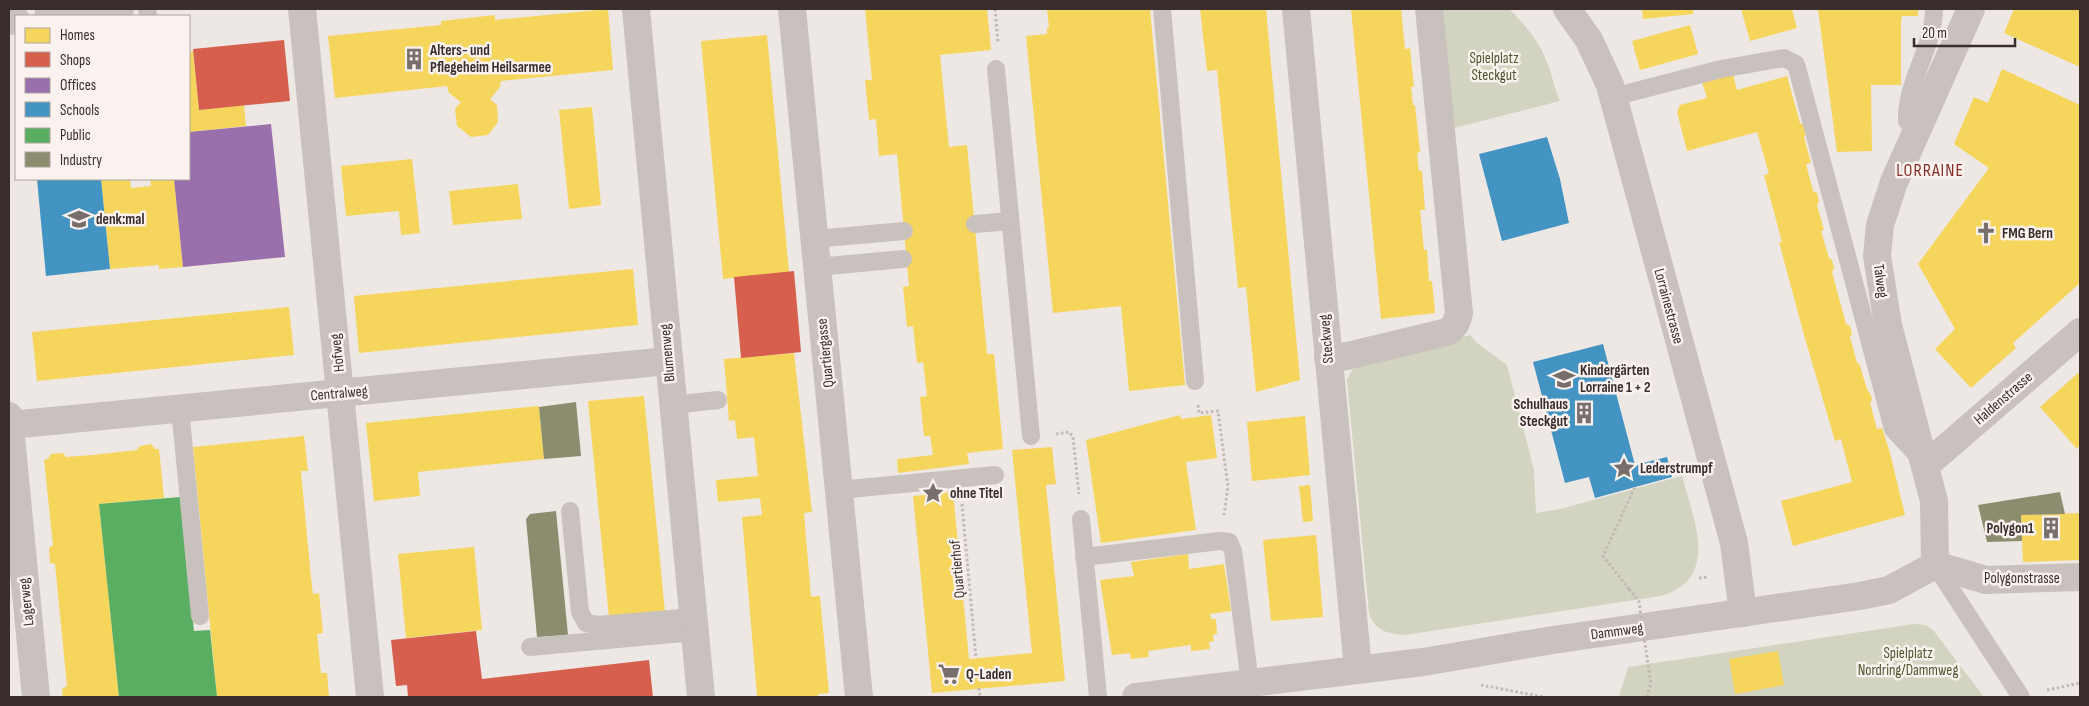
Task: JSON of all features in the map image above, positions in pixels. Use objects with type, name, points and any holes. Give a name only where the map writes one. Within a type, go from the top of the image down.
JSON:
[{"type":"street","points":[[58,15],[120,9]]},
{"type":"street","name":"Hofweg","points":[[302,9],[370,697]]},
{"type":"street","name":"Blumenweg","points":[[636,9],[701,697]]},
{"type":"street","name":"Quartiergasse","points":[[792,9],[859,697]]},
{"type":"street","name":"Steckweg","points":[[1296,9],[1358,669]]},
{"type":"street","points":[[1328,358],[1347,356],[1447,332],[1457,322],[1459,313],[1429,9]]},
{"type":"street","name":"Lorrainestrasse","points":[[1567,9],[1596,52],[1607,76],[1734,543],[1743,613]]},
{"type":"street","name":"Talweg","points":[[1935,565],[1934,501],[1888,325],[1877,256],[1880,225],[1894,182],[1971,9]]},
{"type":"street","name":"Haldenstrasse","points":[[1926,465],[2080,332]]},
{"type":"street","name":"Centralweg","points":[[9,421],[180,408],[668,361]]},
{"type":"street","name":"Lagerweg","points":[[9,421],[36,697]]},
{"type":"street","name":"Dammweg","points":[[1136,697],[1423,662],[1553,640],[1889,590],[1935,565]]},
{"type":"street","name":"Polygonstrasse","points":[[1935,565],[1986,580],[2080,577]]},
{"type":"lane","points":[[1162,9],[1195,382]]},
{"type":"lane","points":[[1918,127],[1907,121],[1907,109],[1926,50],[1934,9]]},
{"type":"lane","points":[[1613,97],[1721,69],[1784,58],[1796,64],[1893,429],[1926,465]]},
{"type":"lane","points":[[996,69],[1031,436]]},
{"type":"lane","points":[[975,224],[1010,221]]},
{"type":"lane","points":[[814,240],[904,231]]},
{"type":"lane","points":[[817,267],[903,259]]},
{"type":"lane","points":[[672,405],[718,400]]},
{"type":"lane","points":[[180,408],[200,616]]},
{"type":"lane","points":[[839,490],[995,476]]},
{"type":"lane","points":[[570,511],[580,612],[586,622],[598,625],[694,624]]},
{"type":"lane","points":[[1081,519],[1098,697]]},
{"type":"lane","points":[[1084,557],[1220,540],[1229,542],[1233,551],[1250,683]]},
{"type":"lane","points":[[1935,565],[2020,697]]},
{"type":"lane","points":[[530,647],[694,624]]},
{"type":"path","points":[[995,9],[998,46]]},
{"type":"path","points":[[1195,382],[1199,414],[1218,411],[1228,487],[1220,540]]},
{"type":"path","points":[[1031,436],[1068,432],[1073,437],[1081,519]]},
{"type":"path","points":[[1669,466],[1684,462]]},
{"type":"path","name":"Quartierhof","points":[[960,478],[976,658]]},
{"type":"path","points":[[1635,487],[1603,556],[1639,602],[1651,683],[1647,697]]},
{"type":"path","points":[[2020,697],[2080,683]]},
{"type":"path","points":[[979,688],[980,697]]},
{"type":"green space","name":"Spielplatz Steckgut","points":[[1440,9],[1509,9],[1525,26],[1543,53],[1560,101],[1450,129]]},
{"type":"green space","points":[[1470,335],[1477,343],[1507,365],[1534,470],[1536,513],[1560,509],[1682,476],[1692,510],[1698,545],[1697,562],[1691,576],[1680,588],[1661,596],[1405,635],[1393,634],[1379,628],[1375,624],[1369,613],[1347,380],[1352,370],[1361,365]]},
{"type":"green space","name":"Spielplatz Nordring/Dammweg","points":[[1914,624],[1926,625],[1933,630],[1984,697],[1619,697],[1628,667]]},
{"type":"building: Homes","name":"Alters- und Pflegeheim Heilsarmee","points":[[608,9],[613,70],[501,81],[500,87],[490,99],[497,105],[498,122],[488,135],[471,137],[457,126],[455,109],[461,102],[449,93],[447,86],[335,98],[328,36],[441,25],[441,21],[495,15],[495,20]]},
{"type":"building: Homes","points":[[865,9],[987,9],[991,50],[940,55],[949,147],[967,145],[987,354],[994,354],[1003,449],[967,453],[969,464],[898,473],[897,459],[933,455],[930,436],[924,436],[920,397],[927,396],[923,362],[917,363],[913,326],[907,327],[903,287],[909,286],[897,154],[879,156],[876,119],[869,120],[865,80],[872,80]]},
{"type":"building: Homes","points":[[1047,9],[1150,9],[1185,385],[1129,391],[1121,306],[1053,313],[1026,36],[1047,34],[1047,28],[1049,28]]},
{"type":"building: Homes","points":[[1200,9],[1266,9],[1300,380],[1256,392],[1246,287],[1238,288],[1217,70],[1207,71]]},
{"type":"building: Homes","points":[[1351,9],[1401,9],[1405,49],[1410,48],[1414,87],[1411,87],[1420,152],[1417,153],[1419,171],[1422,171],[1425,210],[1420,210],[1424,250],[1427,250],[1429,281],[1432,281],[1435,313],[1381,319]]},
{"type":"building: Homes","points":[[1642,9],[1693,9],[1693,14],[1643,19]]},
{"type":"building: Homes","points":[[1741,9],[1792,9],[1797,28],[1750,41]]},
{"type":"building: Homes","points":[[1818,9],[1918,9],[1918,16],[1902,16],[1901,85],[1871,85],[1872,151],[1837,152]]},
{"type":"building: Homes","points":[[2014,9],[2080,9],[2080,67],[2004,33]]},
{"type":"building: Homes","points":[[1690,25],[1698,54],[1640,70],[1632,41]]},
{"type":"building: Homes","points":[[767,35],[789,272],[723,279],[701,41]]},
{"type":"building: Homes","points":[[193,51],[199,110],[244,105],[246,126],[190,132],[190,52]]},
{"type":"building: Homes","points":[[2002,69],[2080,105],[2080,283],[2013,343],[2016,348],[1971,388],[1935,349],[1955,329],[1918,264],[1989,168],[1954,144],[1974,97],[1988,103]]},
{"type":"building: Homes","points":[[1732,70],[1737,90],[1787,76],[1800,123],[1804,125],[1806,134],[1804,137],[1811,163],[1806,164],[1813,191],[1817,193],[1819,202],[1817,205],[1824,230],[1821,231],[1829,258],[1832,260],[1834,268],[1832,272],[1846,324],[1850,326],[1852,334],[1850,337],[1857,363],[1859,363],[1867,389],[1871,395],[1872,400],[1870,403],[1877,429],[1882,428],[1890,453],[1905,515],[1793,546],[1781,501],[1852,482],[1841,439],[1835,441],[1804,335],[1779,242],[1782,242],[1764,175],[1769,174],[1757,132],[1687,151],[1677,112],[1680,105],[1707,98],[1701,79]]},
{"type":"building: Homes","points":[[592,107],[601,205],[569,209],[559,110]]},
{"type":"building: Homes","points":[[412,159],[420,233],[401,235],[399,211],[346,216],[341,166]]},
{"type":"building: Homes","points":[[101,180],[130,180],[131,188],[151,186],[150,180],[174,180],[183,267],[159,269],[159,265],[110,269]]},
{"type":"building: Homes","points":[[518,184],[522,219],[453,225],[449,191]]},
{"type":"building: Homes","points":[[633,269],[638,325],[359,353],[354,296]]},
{"type":"building: Homes","points":[[289,307],[294,355],[37,381],[32,332]]},
{"type":"building: Homes","points":[[794,353],[812,512],[804,513],[811,597],[820,596],[829,693],[818,694],[818,697],[757,697],[742,517],[762,515],[760,498],[718,502],[716,480],[758,476],[754,437],[737,439],[735,420],[729,421],[724,359]]},
{"type":"building: Homes","points":[[2078,373],[2080,375],[2080,445],[2077,449],[2040,407]]},
{"type":"building: Homes","points":[[644,396],[665,612],[609,618],[588,401]]},
{"type":"building: Homes","points":[[539,406],[544,459],[418,472],[420,496],[374,501],[366,423]]},
{"type":"building: Homes","points":[[1180,415],[1181,419],[1211,415],[1217,458],[1186,462],[1196,530],[1101,543],[1086,440]]},
{"type":"building: Homes","points":[[1305,416],[1310,475],[1252,481],[1247,422]]},
{"type":"building: Homes","points":[[304,436],[308,471],[301,471],[311,578],[313,594],[319,593],[323,633],[317,634],[321,673],[327,673],[329,697],[217,697],[193,447]]},
{"type":"building: Homes","points":[[151,444],[155,449],[159,449],[164,498],[99,504],[119,697],[63,697],[62,689],[67,686],[55,564],[50,563],[49,548],[53,545],[44,460],[48,459],[51,454],[63,453],[66,457],[93,455],[137,450],[140,446]]},
{"type":"building: Homes","points":[[1052,447],[1056,484],[1046,485],[1065,681],[932,693],[913,496],[953,492],[969,659],[1032,653],[1012,450]]},
{"type":"building: Homes","points":[[1310,485],[1313,521],[1303,522],[1299,486]]},
{"type":"building: Homes","name":"Polygon1","points":[[2080,513],[2080,560],[2023,562],[2021,515]]},
{"type":"building: Homes","points":[[1316,535],[1323,617],[1271,621],[1263,540]]},
{"type":"building: Homes","points":[[474,547],[482,630],[406,638],[398,554]]},
{"type":"building: Homes","points":[[1188,554],[1189,569],[1224,564],[1231,611],[1210,614],[1211,619],[1216,619],[1217,634],[1213,635],[1214,641],[1209,642],[1210,649],[1191,651],[1191,645],[1148,651],[1149,657],[1131,659],[1130,653],[1112,655],[1100,580],[1134,576],[1131,562]]},
{"type":"building: Homes","points":[[1778,651],[1784,685],[1735,694],[1729,659]]},
{"type":"building: Shops","points":[[284,40],[290,101],[199,110],[193,49]]},
{"type":"building: Shops","points":[[794,271],[801,352],[741,358],[734,277]]},
{"type":"building: Shops","points":[[476,631],[482,679],[649,660],[653,697],[408,697],[407,685],[396,686],[391,640]]},
{"type":"building: Offices","points":[[271,124],[285,257],[183,267],[174,180],[190,180],[190,132]]},
{"type":"building: Schools","points":[[1547,137],[1560,179],[1569,223],[1502,241],[1479,154]]},
{"type":"building: Schools","points":[[37,180],[101,180],[110,269],[46,276]]},
{"type":"building: Schools","name":"Schulhaus Steckgut","points":[[1603,344],[1635,465],[1667,457],[1672,477],[1595,498],[1589,477],[1565,483],[1533,362]]},
{"type":"building: Public","points":[[180,497],[194,631],[210,630],[217,697],[119,697],[99,504]]},
{"type":"building: Industry","points":[[576,402],[581,456],[544,459],[539,407]]},
{"type":"building: Industry","points":[[2060,492],[2065,514],[2021,515],[2022,541],[1987,542],[1978,505]]},
{"type":"building: Industry","points":[[556,511],[568,635],[537,637],[526,519],[530,514]]},
{"type":"place","name":"Alters- und Pflegeheim Heilsarmee","points":[[414,59]]},
{"type":"place","name":"denk:mal","points":[[79,219]]},
{"type":"place","name":"FMG Bern","points":[[1986,233]]},
{"type":"place","name":"Kindergärten Lorraine 1 + 2","points":[[1564,379]]},
{"type":"place","name":"Schulhaus Steckgut","points":[[1584,413]]},
{"type":"place","name":"Lederstrumpf","points":[[1624,468]]},
{"type":"place","name":"ohne Titel","points":[[933,493]]},
{"type":"place","name":"Polygon1","points":[[2051,528]]},
{"type":"place","name":"Q-Laden","points":[[949,674]]},
{"type":"district","name":"LORRAINE","points":[[1930,170]]}]
